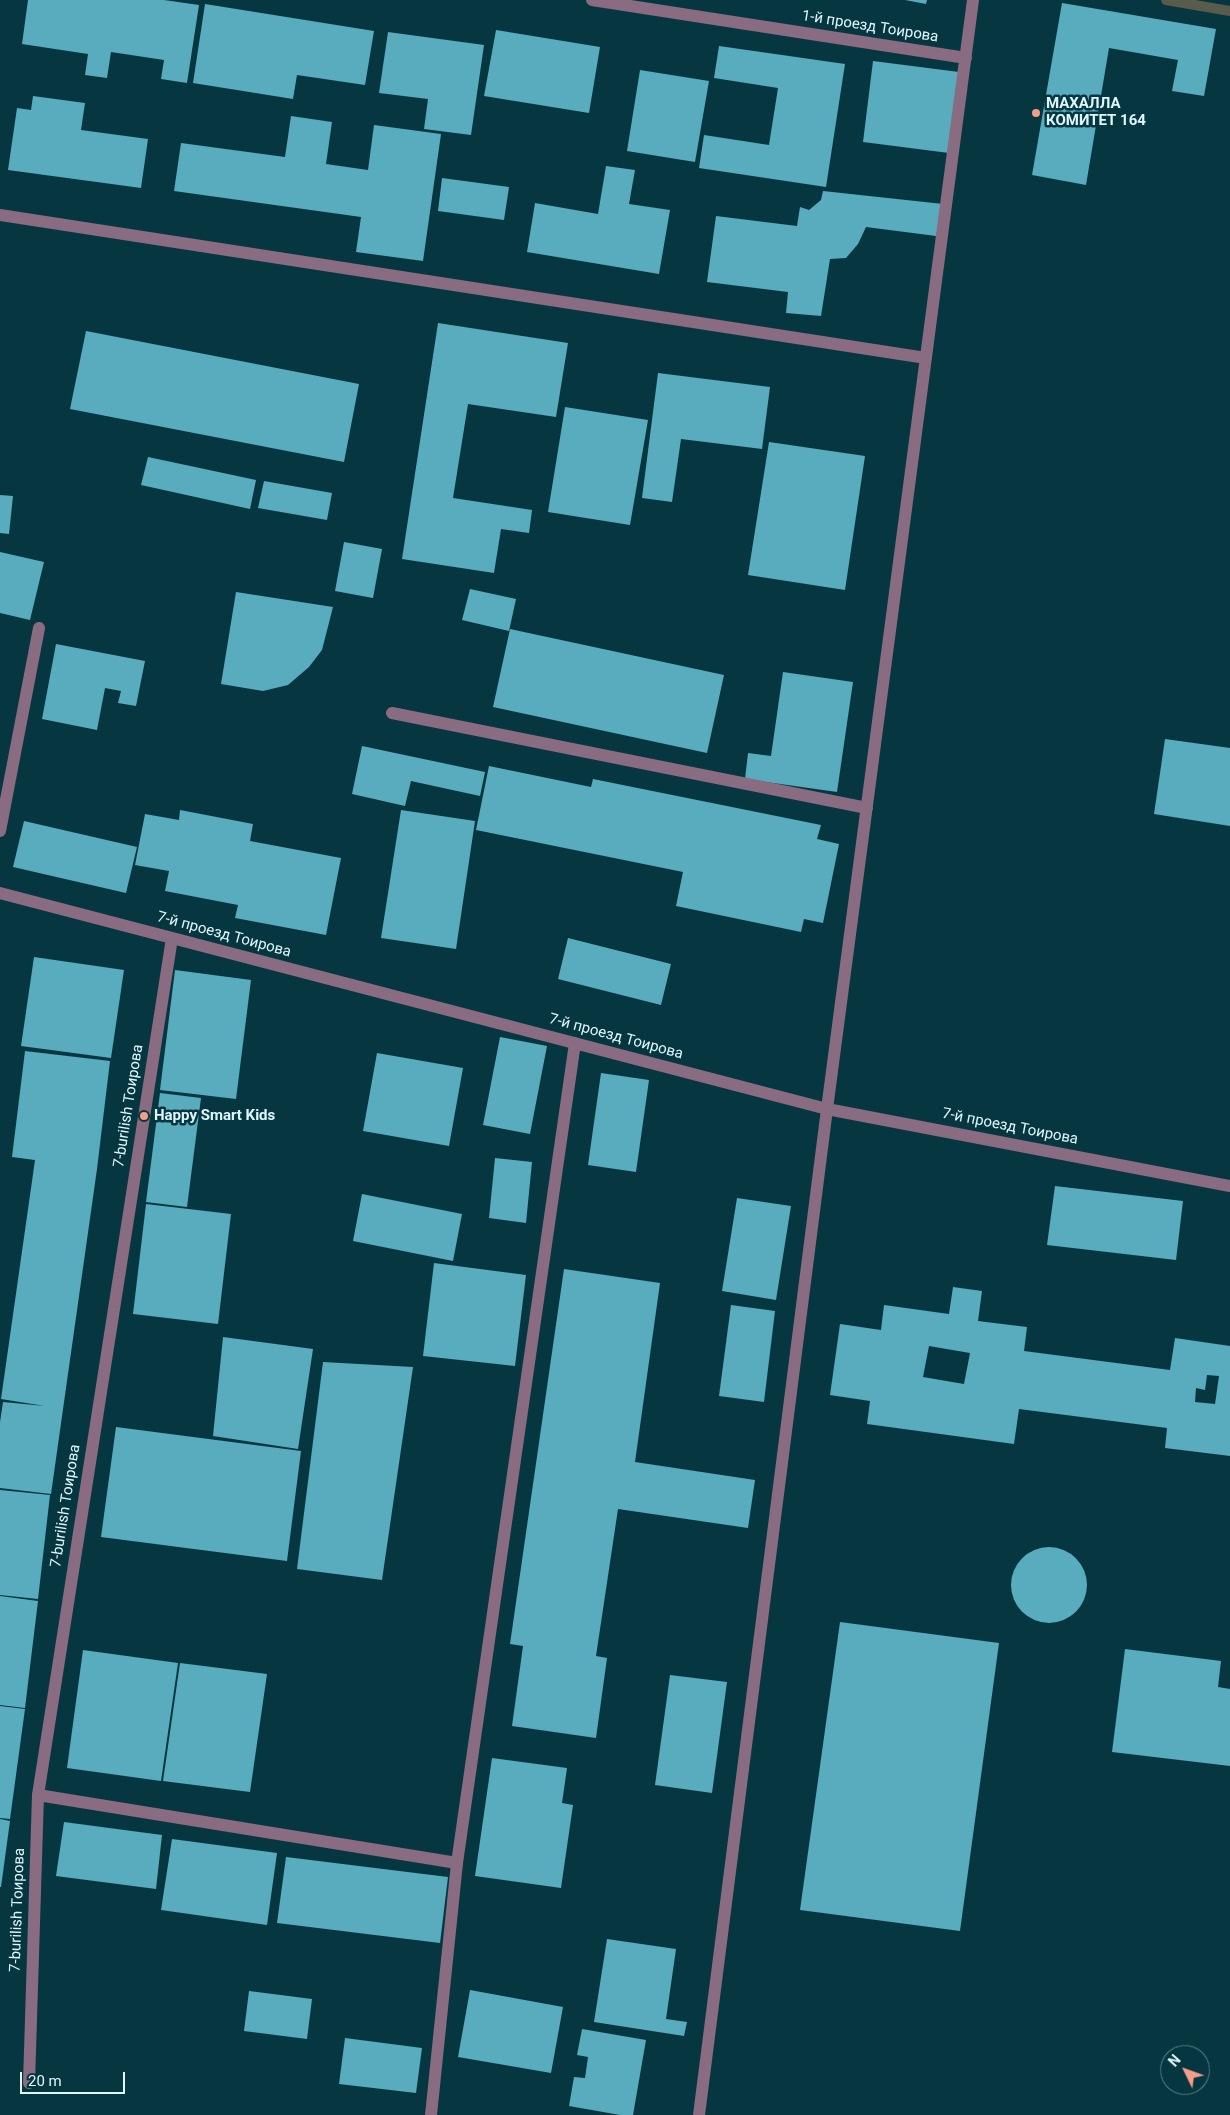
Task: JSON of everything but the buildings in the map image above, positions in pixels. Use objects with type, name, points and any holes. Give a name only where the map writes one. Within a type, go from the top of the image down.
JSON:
[{"type":"street","name":"1-й проезд Тоирова","points":[[592,0],[966,58]]},
{"type":"street","points":[[698,2115],[827,1109],[973,0]]},
{"type":"street","points":[[0,215],[926,358]]},
{"type":"street","points":[[0,831],[39,628]]},
{"type":"street","points":[[392,713],[867,808]]},
{"type":"street","name":"7-й проезд Тоирова","points":[[0,893],[827,1109],[1230,1186]]},
{"type":"street","name":"7-burilish Тоирова","points":[[29,2083],[38,1794],[172,938]]},
{"type":"street","points":[[431,2115],[457,1862],[575,1043]]},
{"type":"street","points":[[38,1794],[457,1862]]},
{"type":"waterway","points":[[1166,0],[1230,11]]},
{"type":"place","name":"МАХАЛЛА КОМИТЕТ 164","points":[[1036,113]]},
{"type":"place","name":"Happy Smart Kids","points":[[144,1116]]}]
